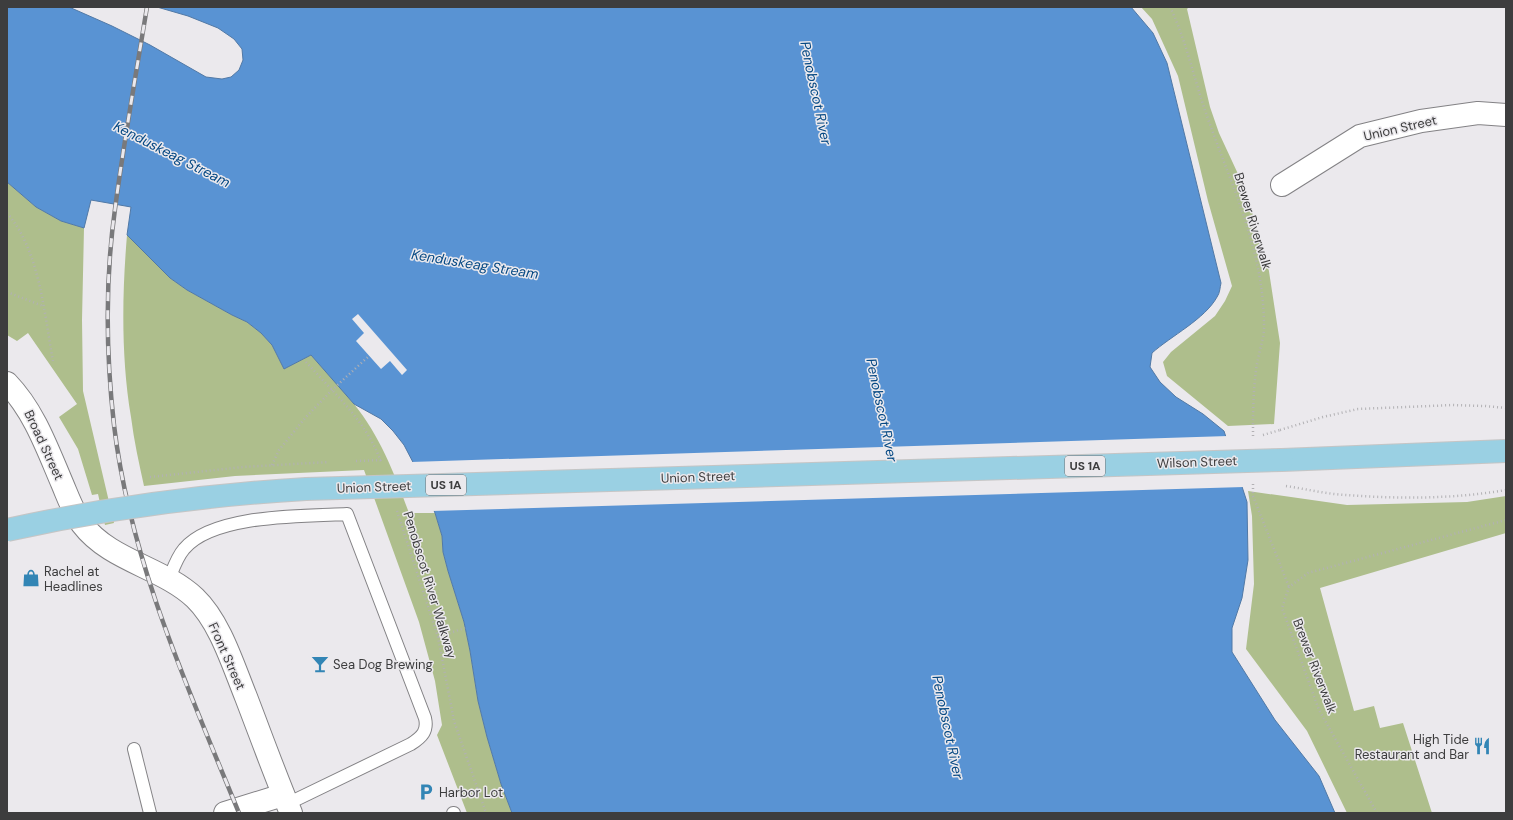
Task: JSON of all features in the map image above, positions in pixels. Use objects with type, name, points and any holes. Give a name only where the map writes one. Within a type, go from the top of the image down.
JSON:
[{"type":"main road","name":"Wilson Street","points":[[888,472],[1282,460],[1506,451]]},
{"type":"main road","name":"Union Street","points":[[7,529],[137,505],[270,492],[888,472]]},
{"type":"street","name":"Union Street","points":[[1282,185],[1360,136],[1421,121],[1478,113],[1506,115]]},
{"type":"street","name":"Broad Street","points":[[7,383],[26,406],[38,426],[74,511]]},
{"type":"street","points":[[7,529],[74,511]]},
{"type":"street","name":"Front Street","points":[[74,511],[89,532],[105,545],[180,586],[196,599],[209,616],[233,664],[287,804]]},
{"type":"street","points":[[225,813],[287,804]]},
{"type":"lane","points":[[169,579],[184,549],[202,535],[212,531],[261,519],[347,514],[427,726],[424,734],[419,740],[287,804]]},
{"type":"lane","points":[[134,749],[150,813]]},
{"type":"path","name":"Brewer Riverwalk","points":[[1170,7],[1178,23],[1207,116],[1239,200],[1259,269],[1264,324],[1256,366],[1253,440]]},
{"type":"path","points":[[7,213],[13,220],[23,238],[38,278],[53,361]]},
{"type":"path","points":[[7,292],[43,306]]},
{"type":"path","points":[[272,465],[279,450],[314,408],[369,356]]},
{"type":"path","points":[[306,362],[354,414],[373,444],[383,468]]},
{"type":"path","points":[[1280,430],[1323,417],[1358,409],[1453,405],[1506,408]]},
{"type":"path","points":[[1253,480],[1253,496],[1289,587],[1308,573],[1506,520]]},
{"type":"path","points":[[1283,485],[1345,495],[1416,497],[1506,490]]},
{"type":"path","name":"Penobscot River Walkway","points":[[395,505],[438,637],[454,721],[486,813]]},
{"type":"path","name":"Brewer Riverwalk","points":[[1289,587],[1282,608],[1319,710],[1377,813]]},
{"type":"path","points":[[438,637],[465,628]]},
{"type":"green space","points":[[1141,7],[1189,7],[1187,9],[1210,107],[1219,133],[1245,189],[1268,265],[1280,343],[1274,424],[1228,426],[1167,376],[1163,362],[1171,352],[1215,316],[1225,301],[1232,286],[1208,201],[1178,76],[1152,19]]},
{"type":"green space","points":[[7,182],[36,207],[61,221],[84,228],[82,320],[83,391],[114,523],[105,525],[98,494],[92,495],[78,449],[59,417],[77,404],[28,333],[17,341],[7,335]]},
{"type":"green space","points":[[127,235],[170,278],[187,290],[247,322],[261,333],[272,345],[284,369],[311,355],[354,404],[372,429],[386,456],[409,513],[435,513],[442,536],[443,552],[448,571],[464,622],[478,701],[487,737],[501,784],[512,813],[467,813],[437,735],[442,725],[435,681],[419,622],[364,470],[235,476],[144,486],[134,435],[125,372],[123,303]]},
{"type":"green space","points":[[1248,491],[1347,505],[1467,502],[1506,496],[1506,533],[1320,588],[1354,711],[1374,706],[1380,728],[1403,723],[1432,813],[1347,813],[1307,731],[1246,649],[1254,584],[1252,516]]},
{"type":"water","points":[[7,7],[69,7],[150,45],[206,77],[222,79],[231,77],[239,70],[243,60],[242,49],[234,39],[218,28],[188,16],[157,7],[1131,7],[1153,33],[1167,63],[1221,283],[1218,295],[1212,305],[1196,320],[1152,353],[1150,367],[1160,382],[1176,397],[1203,414],[1224,431],[1247,502],[1248,560],[1242,598],[1232,628],[1232,652],[1275,720],[1319,776],[1335,813],[512,813],[501,784],[487,737],[478,701],[464,622],[443,552],[442,536],[435,513],[416,468],[404,445],[381,419],[354,404],[311,355],[284,369],[272,345],[261,333],[247,322],[187,290],[170,278],[127,235],[131,207],[91,200],[84,228],[61,221],[36,207],[7,182]]},
{"type":"pier","points":[[358,314],[407,370],[402,375],[390,361],[381,369],[356,341],[364,333],[352,319]]},
{"type":"pier","points":[[1228,436],[1244,487],[432,511],[411,462]]},
{"type":"railway","points":[[147,7],[130,108],[112,236],[108,290],[108,344],[114,425],[122,476],[133,525],[147,575],[181,671],[239,813]]},
{"type":"place","name":"Rachel at Headlines","points":[[31,578]]},
{"type":"place","name":"Sea Dog Brewing","points":[[320,664]]},
{"type":"place","name":"High Tide Restaurant and Bar","points":[[1482,746]]},
{"type":"place","name":"Harbor Lot","points":[[426,792]]},
{"type":"water label","name":"Penobscot River","points":[[816,93]]},
{"type":"water label","name":"Kenduskeag Stream","points":[[172,154]]},
{"type":"water label","name":"Kenduskeag Stream","points":[[475,264]]},
{"type":"water label","name":"Penobscot River","points":[[882,410]]},
{"type":"water label","name":"Penobscot River","points":[[948,727]]}]
